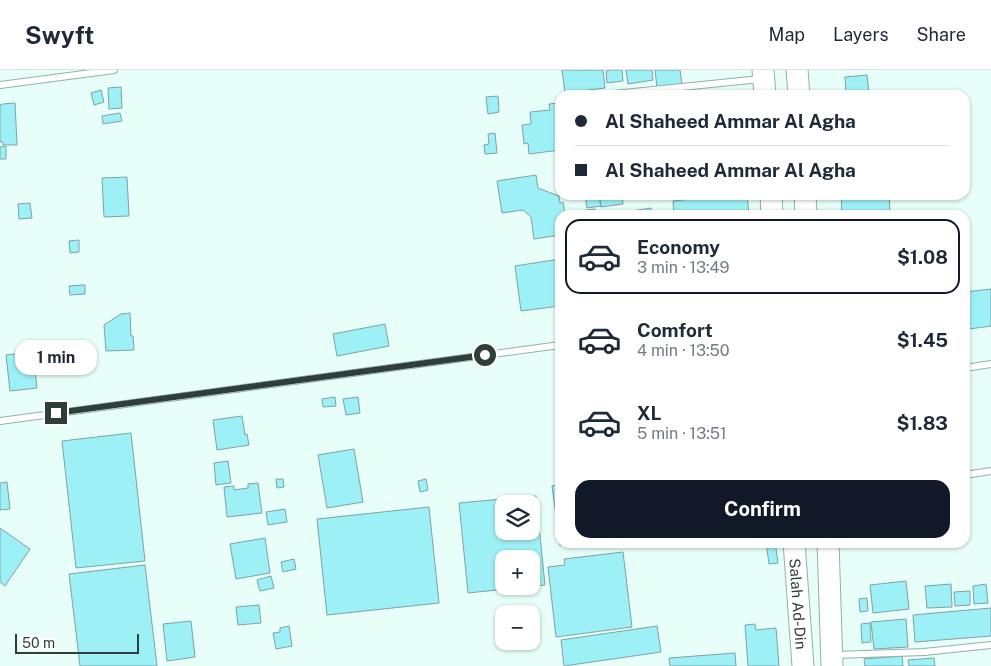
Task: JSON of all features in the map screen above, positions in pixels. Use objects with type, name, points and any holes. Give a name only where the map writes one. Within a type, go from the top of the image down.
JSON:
[{"type":"highway","points":[[797,70],[798,90]]},
{"type":"highway","name":"Salah Ad-Din","points":[[794,548],[803,666]]},
{"type":"highway","name":"Salah Ad-Din","points":[[828,548],[832,661]]},
{"type":"highway","points":[[800,627],[813,636],[822,634],[830,628]]},
{"type":"lane","points":[[0,86],[114,70]]},
{"type":"lane","points":[[661,90],[764,81]]},
{"type":"lane","points":[[0,420],[555,346]]},
{"type":"lane","points":[[970,367],[991,364]]},
{"type":"lane","points":[[970,474],[991,471]]},
{"type":"lane","points":[[832,661],[991,646]]},
{"type":"building","points":[[562,70],[603,70],[605,88],[565,90]]},
{"type":"building","points":[[622,70],[623,81],[607,83],[606,71]]},
{"type":"building","points":[[626,70],[652,70],[653,80],[628,84]]},
{"type":"building","points":[[655,70],[680,70],[682,84],[657,88]]},
{"type":"building","points":[[867,75],[869,90],[846,90],[845,77]]},
{"type":"building","points":[[121,87],[122,108],[109,109],[108,88]]},
{"type":"building","points":[[101,90],[104,102],[94,105],[91,93]]},
{"type":"building","points":[[498,96],[499,112],[488,114],[486,97]]},
{"type":"building","points":[[15,103],[17,145],[3,145],[3,142],[0,142],[0,105]]},
{"type":"building","points":[[555,103],[555,151],[529,154],[528,143],[524,144],[522,125],[531,124],[530,112],[550,110],[549,104]]},
{"type":"building","points":[[120,113],[122,121],[103,124],[102,116]]},
{"type":"building","points":[[495,133],[497,153],[485,154],[484,145],[489,144],[488,134]]},
{"type":"building","points":[[6,146],[6,159],[0,159],[0,147]]},
{"type":"building","points":[[536,175],[538,188],[555,194],[555,200],[560,200],[560,203],[563,202],[564,210],[555,210],[555,236],[534,239],[531,217],[523,210],[502,213],[497,181]]},
{"type":"building","points":[[127,177],[129,216],[104,217],[102,178]]},
{"type":"building","points":[[586,200],[600,200],[601,206],[587,208]]},
{"type":"building","points":[[600,200],[623,200],[623,204],[601,207]]},
{"type":"building","points":[[748,200],[748,210],[674,210],[673,201]]},
{"type":"building","points":[[841,200],[889,200],[890,210],[842,210]]},
{"type":"building","points":[[30,203],[32,218],[19,219],[18,204]]},
{"type":"building","points":[[79,240],[79,252],[70,253],[69,241]]},
{"type":"building","points":[[555,260],[555,307],[521,311],[515,266]]},
{"type":"building","points":[[85,285],[85,294],[70,295],[69,286]]},
{"type":"building","points":[[991,289],[991,326],[970,329],[970,291]]},
{"type":"building","points":[[130,313],[134,350],[106,351],[104,325],[121,314]]},
{"type":"building","points":[[385,324],[389,346],[337,356],[333,334]]},
{"type":"building","points":[[33,352],[37,388],[10,391],[6,355]]},
{"type":"building","points":[[335,397],[336,406],[323,407],[322,399]]},
{"type":"building","points":[[358,397],[360,413],[346,415],[343,399]]},
{"type":"building","points":[[242,416],[245,435],[247,434],[249,445],[217,450],[213,420]]},
{"type":"building","points":[[131,433],[145,561],[76,568],[62,441]]},
{"type":"building","points":[[354,449],[363,502],[327,508],[318,455]]},
{"type":"building","points":[[228,461],[231,483],[216,485],[214,463]]},
{"type":"building","points":[[276,479],[283,479],[284,487],[277,488]]},
{"type":"building","points":[[426,479],[428,490],[420,492],[418,481]]},
{"type":"building","points":[[7,482],[10,509],[0,510],[0,483]]},
{"type":"building","points":[[258,483],[262,513],[227,517],[224,487],[234,486],[234,490],[248,488],[248,484]]},
{"type":"building","points":[[555,485],[555,508],[552,486]]},
{"type":"building","points":[[495,500],[495,540],[540,540],[540,536],[545,585],[540,586],[540,550],[495,550],[495,590],[468,593],[459,503]]},
{"type":"building","points":[[429,507],[439,603],[327,615],[317,519]]},
{"type":"building","points":[[285,509],[287,522],[268,525],[266,512]]},
{"type":"building","points":[[0,528],[30,549],[5,586],[0,582]]},
{"type":"building","points":[[265,538],[270,573],[236,579],[230,544]]},
{"type":"building","points":[[767,548],[776,548],[778,563],[769,564]]},
{"type":"building","points":[[623,552],[632,627],[556,637],[548,567],[565,565],[564,559]]},
{"type":"building","points":[[294,559],[296,569],[283,572],[281,562]]},
{"type":"building","points":[[145,565],[157,666],[80,666],[69,574]]},
{"type":"building","points":[[271,576],[274,588],[260,591],[257,580]]},
{"type":"building","points":[[906,581],[909,609],[873,613],[870,585]]},
{"type":"building","points":[[951,584],[952,607],[927,608],[925,586]]},
{"type":"building","points":[[986,584],[988,603],[974,604],[973,586]]},
{"type":"building","points":[[970,591],[970,605],[955,606],[954,592]]},
{"type":"building","points":[[867,598],[868,611],[860,612],[859,599]]},
{"type":"building","points":[[259,605],[261,623],[238,625],[236,607]]},
{"type":"building","points":[[991,608],[991,636],[915,642],[913,615]]},
{"type":"building","points":[[906,619],[908,647],[874,649],[871,622]]},
{"type":"building","points":[[191,621],[195,657],[167,661],[163,624]]},
{"type":"building","points":[[870,623],[871,642],[862,643],[861,624]]},
{"type":"building","points":[[755,624],[756,630],[776,628],[779,666],[748,666],[745,625]]},
{"type":"building","points":[[289,626],[292,646],[276,649],[273,633],[280,632],[280,628]]},
{"type":"building","points":[[657,626],[661,652],[564,666],[561,640]]},
{"type":"building","points":[[735,653],[736,666],[670,666],[669,658]]},
{"type":"building","points":[[902,656],[903,666],[865,666],[864,659]]},
{"type":"building","points":[[934,658],[935,666],[909,666],[908,660]]},
{"type":"route","points":[[56,413],[485,355]]}]
